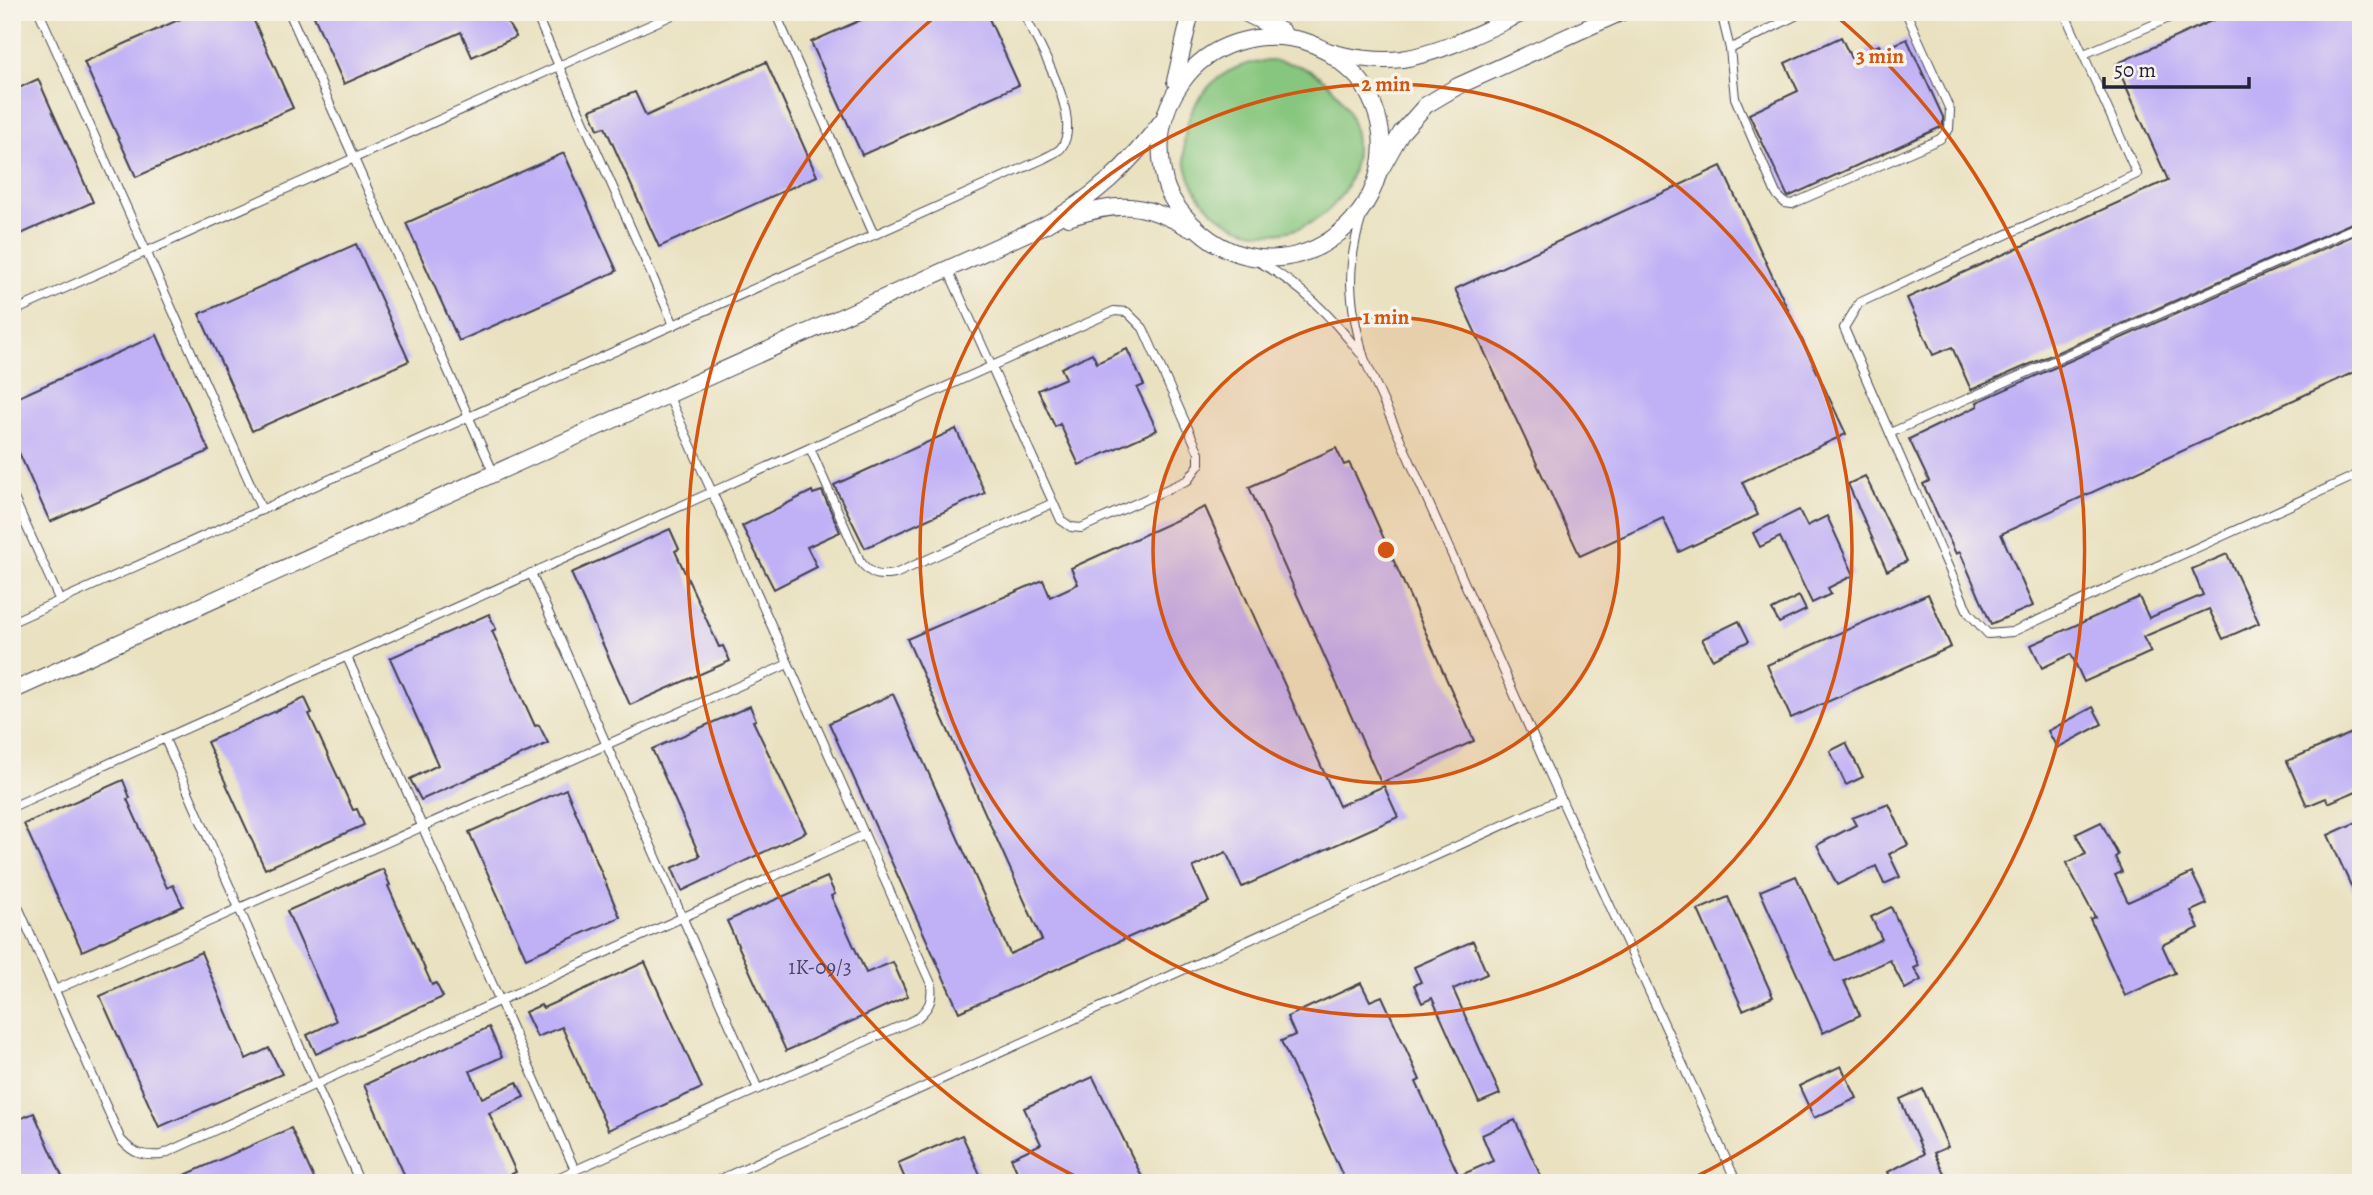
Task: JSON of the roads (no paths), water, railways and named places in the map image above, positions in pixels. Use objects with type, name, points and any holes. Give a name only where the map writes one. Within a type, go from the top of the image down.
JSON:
[{"type":"street","points":[[1191,12],[1182,62],[1162,121],[1159,154],[1166,186],[1182,214],[1205,237]]},
{"type":"street","points":[[1243,12],[1327,51],[1353,57],[1399,60],[1444,49],[1525,12]]},
{"type":"street","points":[[1045,225],[1124,205],[1158,211],[1227,250],[1251,257],[1294,256],[1334,240],[1364,209],[1380,171],[1401,133],[1426,105],[1458,86],[1622,12]]},
{"type":"street","points":[[1169,100],[1192,67],[1225,45],[1265,35],[1305,41]]},
{"type":"street","points":[[1327,51],[1361,82],[1380,124],[1380,171]]},
{"type":"street","points":[[12,691],[1045,225],[1078,206],[1115,177],[1162,121]]},
{"type":"lane","points":[[39,12],[262,510]]},
{"type":"lane","points":[[289,12],[494,474]]},
{"type":"lane","points":[[535,12],[674,325]]},
{"type":"lane","points":[[12,312],[679,12]]},
{"type":"lane","points":[[775,12],[874,235]]},
{"type":"lane","points":[[12,622],[874,235],[1061,148],[1068,133],[1069,113],[1023,12]]},
{"type":"lane","points":[[1721,12],[1730,49],[1735,99],[1776,194],[1785,203],[1792,204],[1940,139],[1949,129],[1950,110],[1906,12]]},
{"type":"lane","points":[[1730,49],[1803,12]]},
{"type":"lane","points":[[2064,12],[2137,174],[1859,303],[1844,328],[1968,612],[1988,634],[2012,632],[2361,473]]},
{"type":"lane","points":[[2084,54],[2183,12]]},
{"type":"lane","points":[[1364,209],[1349,263],[1352,313],[1364,358],[1561,799],[1737,1183]]},
{"type":"lane","points":[[1890,433],[2361,225]]},
{"type":"lane","points":[[1251,257],[1298,285],[1334,319],[1364,358]]},
{"type":"lane","points":[[12,807],[347,657],[531,573],[810,448],[992,366],[1114,311],[1127,312],[1143,328],[1199,453],[1199,465],[1188,480],[1081,528],[1071,527],[1060,520],[992,366],[948,270]]},
{"type":"lane","points":[[546,1183],[916,1019],[928,1009],[932,995],[930,984],[668,395]]},
{"type":"lane","points":[[810,448],[860,561],[868,572],[879,577],[895,574],[1053,503]]},
{"type":"lane","points":[[12,494],[60,601]]},
{"type":"lane","points":[[531,573],[758,1089]]},
{"type":"lane","points":[[347,657],[575,1170]]},
{"type":"lane","points":[[55,990],[788,664]]},
{"type":"lane","points":[[164,738],[360,1183]]},
{"type":"lane","points":[[712,1183],[1561,799]]},
{"type":"lane","points":[[12,893],[121,1140],[131,1151],[143,1156],[161,1154],[864,835]]}]
